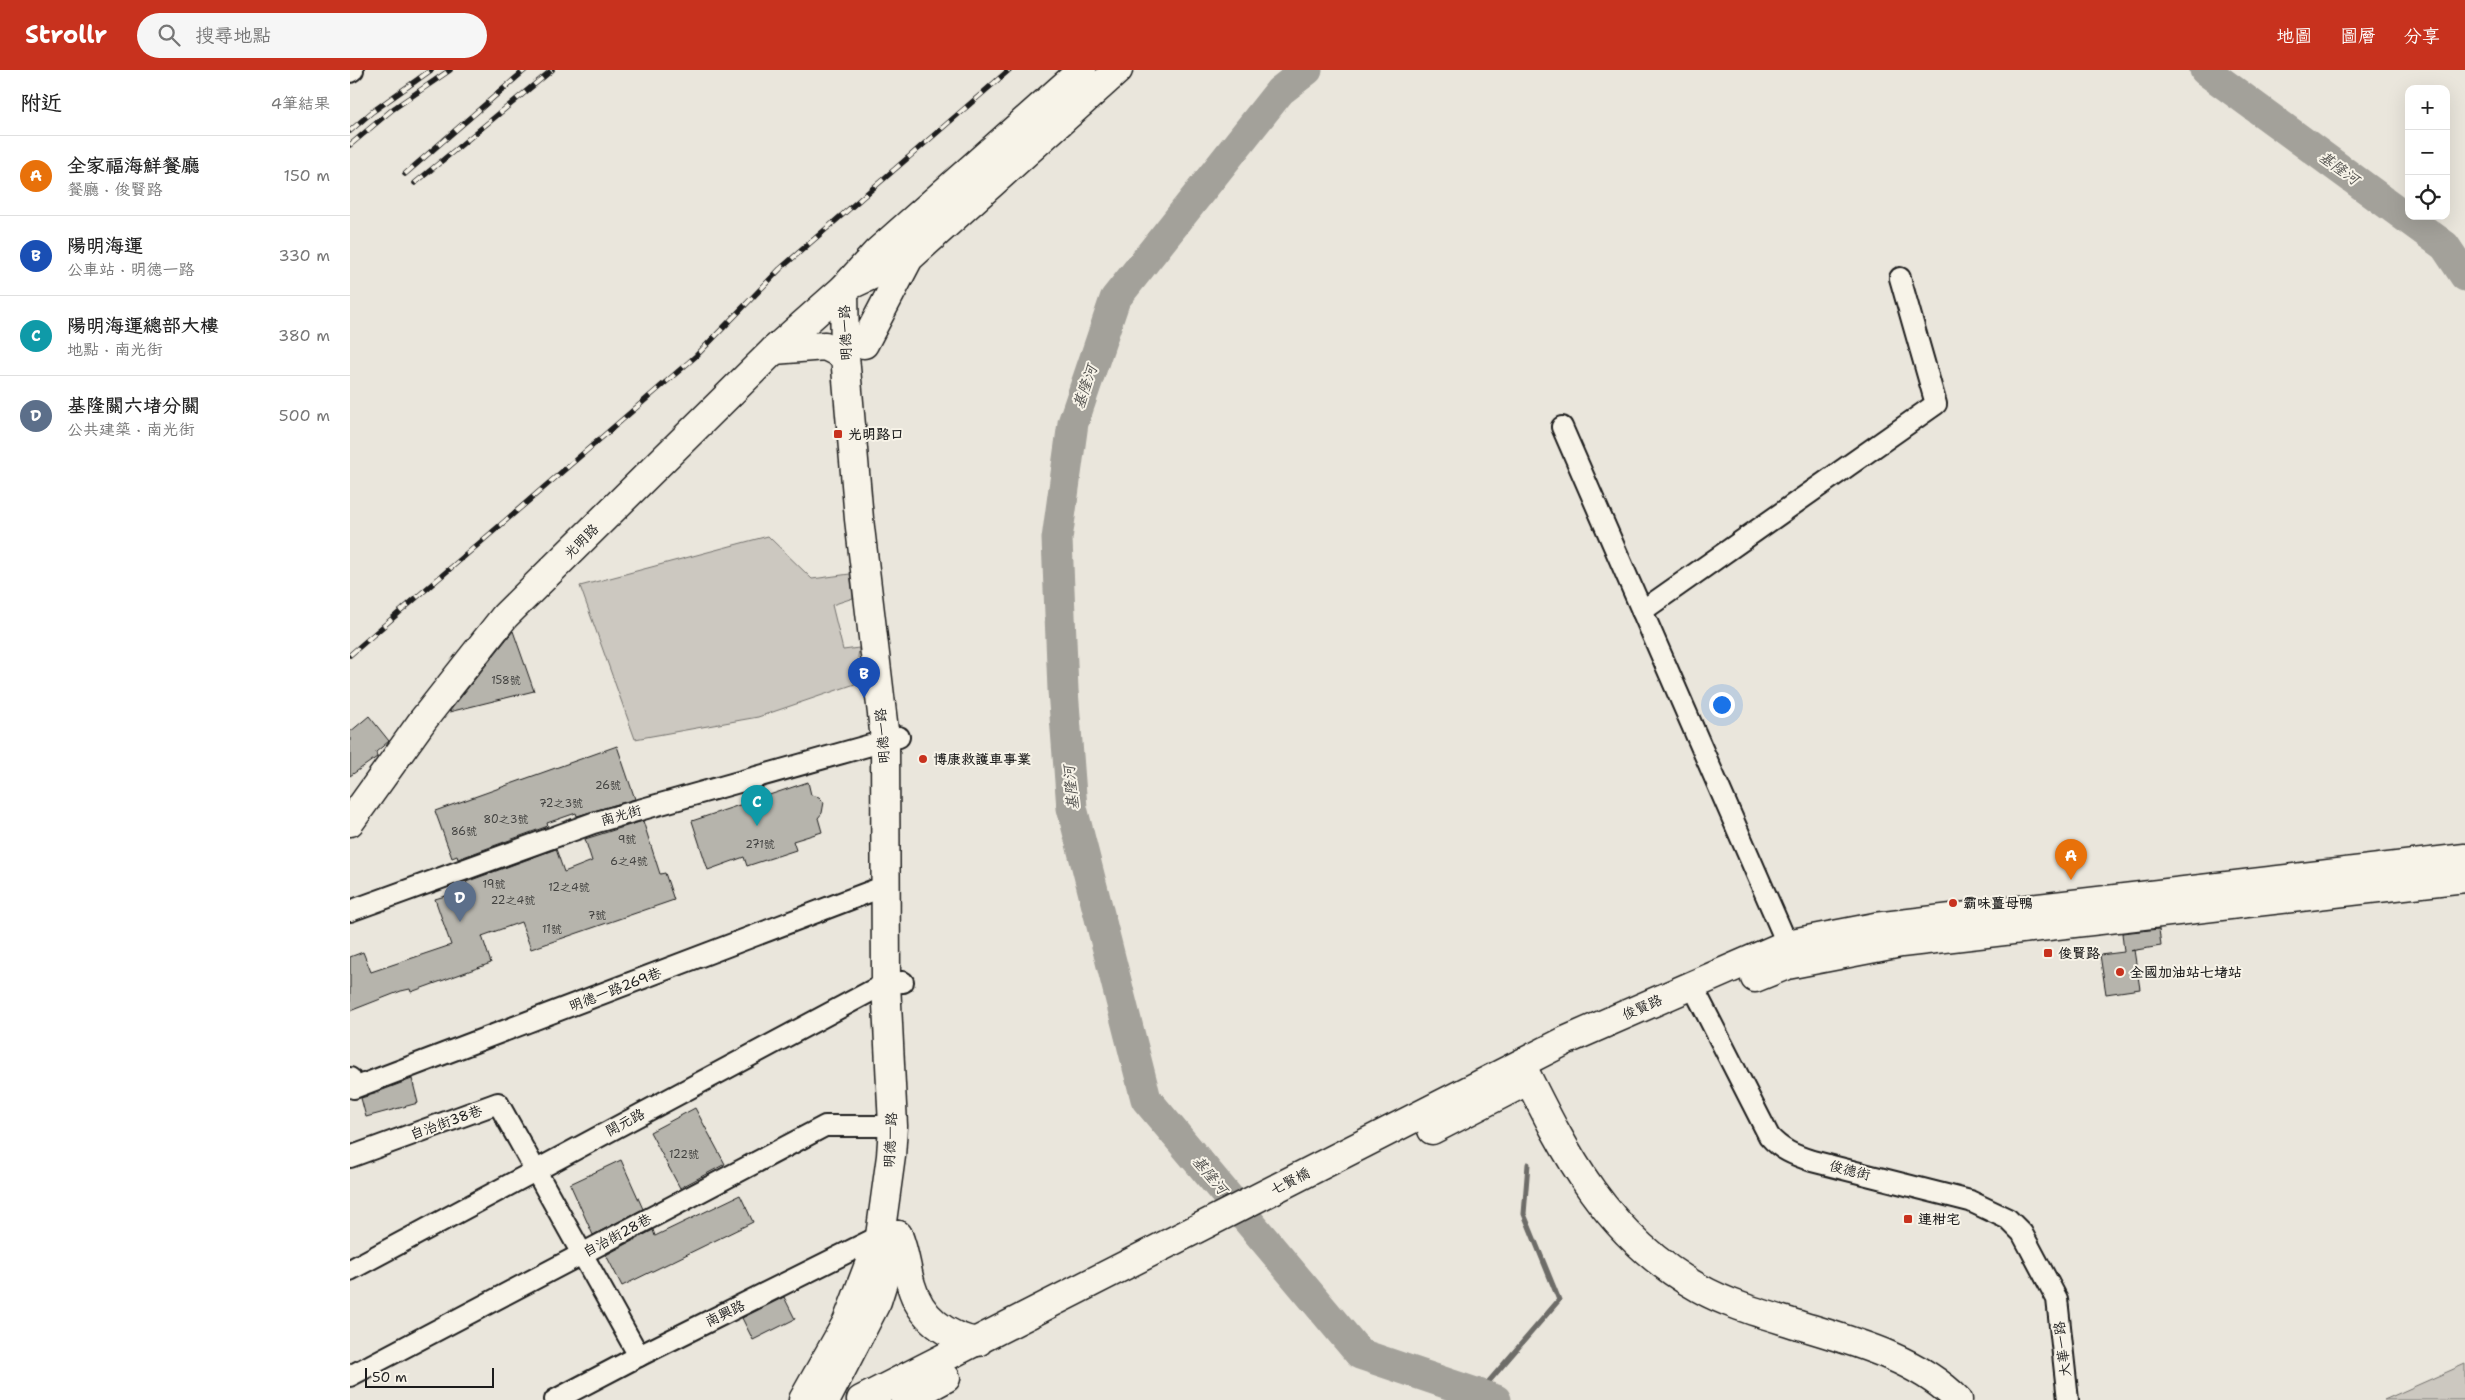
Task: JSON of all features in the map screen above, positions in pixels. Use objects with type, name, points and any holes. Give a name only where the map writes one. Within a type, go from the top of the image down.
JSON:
[{"type":"main road","name":"明德一路","points":[[803,1400],[847,1322],[889,1236],[895,982],[892,738],[870,456],[854,350],[857,316],[844,288],[877,252],[1082,70]]},
{"type":"main road","points":[[774,350],[825,346],[854,350],[909,258],[1118,70]]},
{"type":"main road","points":[[844,288],[909,258]]},
{"type":"main road","name":"光明路","points":[[350,822],[423,720],[505,616],[774,350],[844,288]]},
{"type":"main road","name":"明德一路","points":[[826,1400],[878,1302],[909,1130],[885,886],[892,738]]},
{"type":"main road","name":"俊賢路","points":[[2348,881],[2465,858]]},
{"type":"main road","name":"俊賢路","points":[[1521,1081],[1566,1040],[1696,993],[1792,954],[1874,927],[2348,881],[2465,878]]},
{"type":"main road","points":[[1521,1081],[1606,1211],[1636,1244],[1667,1268],[1700,1288],[1738,1306],[1842,1338],[1887,1355],[1930,1378],[1958,1400]]},
{"type":"main road","name":"七賢橋","points":[[1079,1298],[1521,1081]]},
{"type":"main road","points":[[889,1236],[906,1256],[910,1284],[924,1312],[950,1335],[978,1342]]},
{"type":"main road","points":[[861,1400],[978,1342],[1079,1298]]},
{"type":"main road","points":[[906,1400],[1079,1298]]},
{"type":"street","points":[[1642,611],[1936,404],[1900,278]]},
{"type":"street","points":[[1562,427],[1792,954]]},
{"type":"street","name":"南光街","points":[[350,912],[593,823],[892,738]]},
{"type":"street","name":"明德一路269巷","points":[[350,1078],[354,1088],[885,886]]},
{"type":"street","name":"開元路","points":[[350,1270],[536,1170],[895,982]]},
{"type":"street","name":"俊德街","points":[[1696,993],[1769,1136],[1778,1146],[1799,1157],[1970,1201],[2008,1219],[2022,1233],[2056,1299]]},
{"type":"street","name":"自治街38巷","points":[[350,1157],[498,1103],[536,1170]]},
{"type":"street","name":"自治街28巷","points":[[350,1376],[825,1126],[893,1126]]},
{"type":"street","points":[[536,1170],[638,1356]]},
{"type":"street","name":"南興路","points":[[555,1400],[638,1356],[889,1236]]},
{"type":"street","name":"大華一路","points":[[2056,1299],[2068,1400]]},
{"type":"shaded area","points":[[768,536],[812,579],[850,574],[853,598],[832,605],[843,650],[859,648],[855,684],[758,717],[635,739],[580,586]]},
{"type":"shaded area","points":[[2465,1364],[2465,1400],[2384,1400]]},
{"type":"building","points":[[513,631],[534,691],[449,712]]},
{"type":"building","points":[[369,716],[389,741],[376,752],[377,757],[350,776],[350,732]]},
{"type":"building","points":[[617,746],[635,799],[577,816],[576,813],[547,823],[548,826],[458,859],[457,856],[452,858],[435,811]]},
{"type":"building","points":[[808,782],[811,795],[819,797],[824,802],[822,813],[818,818],[822,832],[793,841],[796,850],[747,866],[744,857],[708,870],[692,821]]},
{"type":"building","points":[[643,821],[660,874],[665,873],[674,900],[531,949],[521,922],[482,936],[491,963],[411,992],[410,989],[401,991],[350,1011],[350,957],[363,952],[371,972],[451,945],[435,899],[469,889],[466,882],[556,849],[564,872],[592,861],[585,839]]},
{"type":"building","name":"全國加油站七堵站","points":[[2159,929],[2161,946],[2134,950],[2140,989],[2106,994],[2100,955],[2124,952],[2122,933]]},
{"type":"building","points":[[412,1079],[418,1103],[366,1117],[361,1098]]},
{"type":"building","points":[[695,1108],[725,1164],[680,1188],[650,1132]]},
{"type":"building","points":[[621,1160],[643,1209],[593,1235],[570,1184]]},
{"type":"building","points":[[740,1195],[753,1222],[622,1286],[606,1255],[653,1230],[655,1236]]},
{"type":"building","points":[[784,1297],[795,1319],[753,1340],[742,1318]]},
{"type":"waterway","name":"基隆河","points":[[1307,70],[1280,91],[1115,299],[1073,423],[1057,539],[1063,690],[1072,808],[1146,1099],[1360,1354],[1496,1400]]},
{"type":"waterway","name":"基隆河","points":[[2205,70],[2445,246],[2465,276]]},
{"type":"waterway","points":[[1478,1394],[1559,1300],[1524,1214],[1528,1164]]},
{"type":"railway","points":[[350,131],[372,112],[431,70]]},
{"type":"railway","points":[[350,145],[393,109],[450,70]]},
{"type":"railway","points":[[405,174],[525,70]]},
{"type":"railway","points":[[415,183],[552,70]]},
{"type":"railway","points":[[350,655],[696,356],[780,269],[1009,70]]},
{"type":"place","name":"光明路口","points":[[838,434]]},
{"type":"place","name":"陽明海運","points":[[864,698]]},
{"type":"place","name":"博康救護車事業","points":[[923,759]]},
{"type":"place","name":"陽明海運總部大樓","points":[[757,826]]},
{"type":"place","name":"全家福海鮮餐廳","points":[[2071,880]]},
{"type":"place","name":"霸味薑母鴨","points":[[1953,903]]},
{"type":"place","name":"基隆關六堵分關","points":[[460,922]]},
{"type":"place","name":"俊賢路","points":[[2048,953]]},
{"type":"place","name":"全國加油站七堵站","points":[[2120,972]]},
{"type":"place","name":"連柑宅","points":[[1908,1219]]}]
